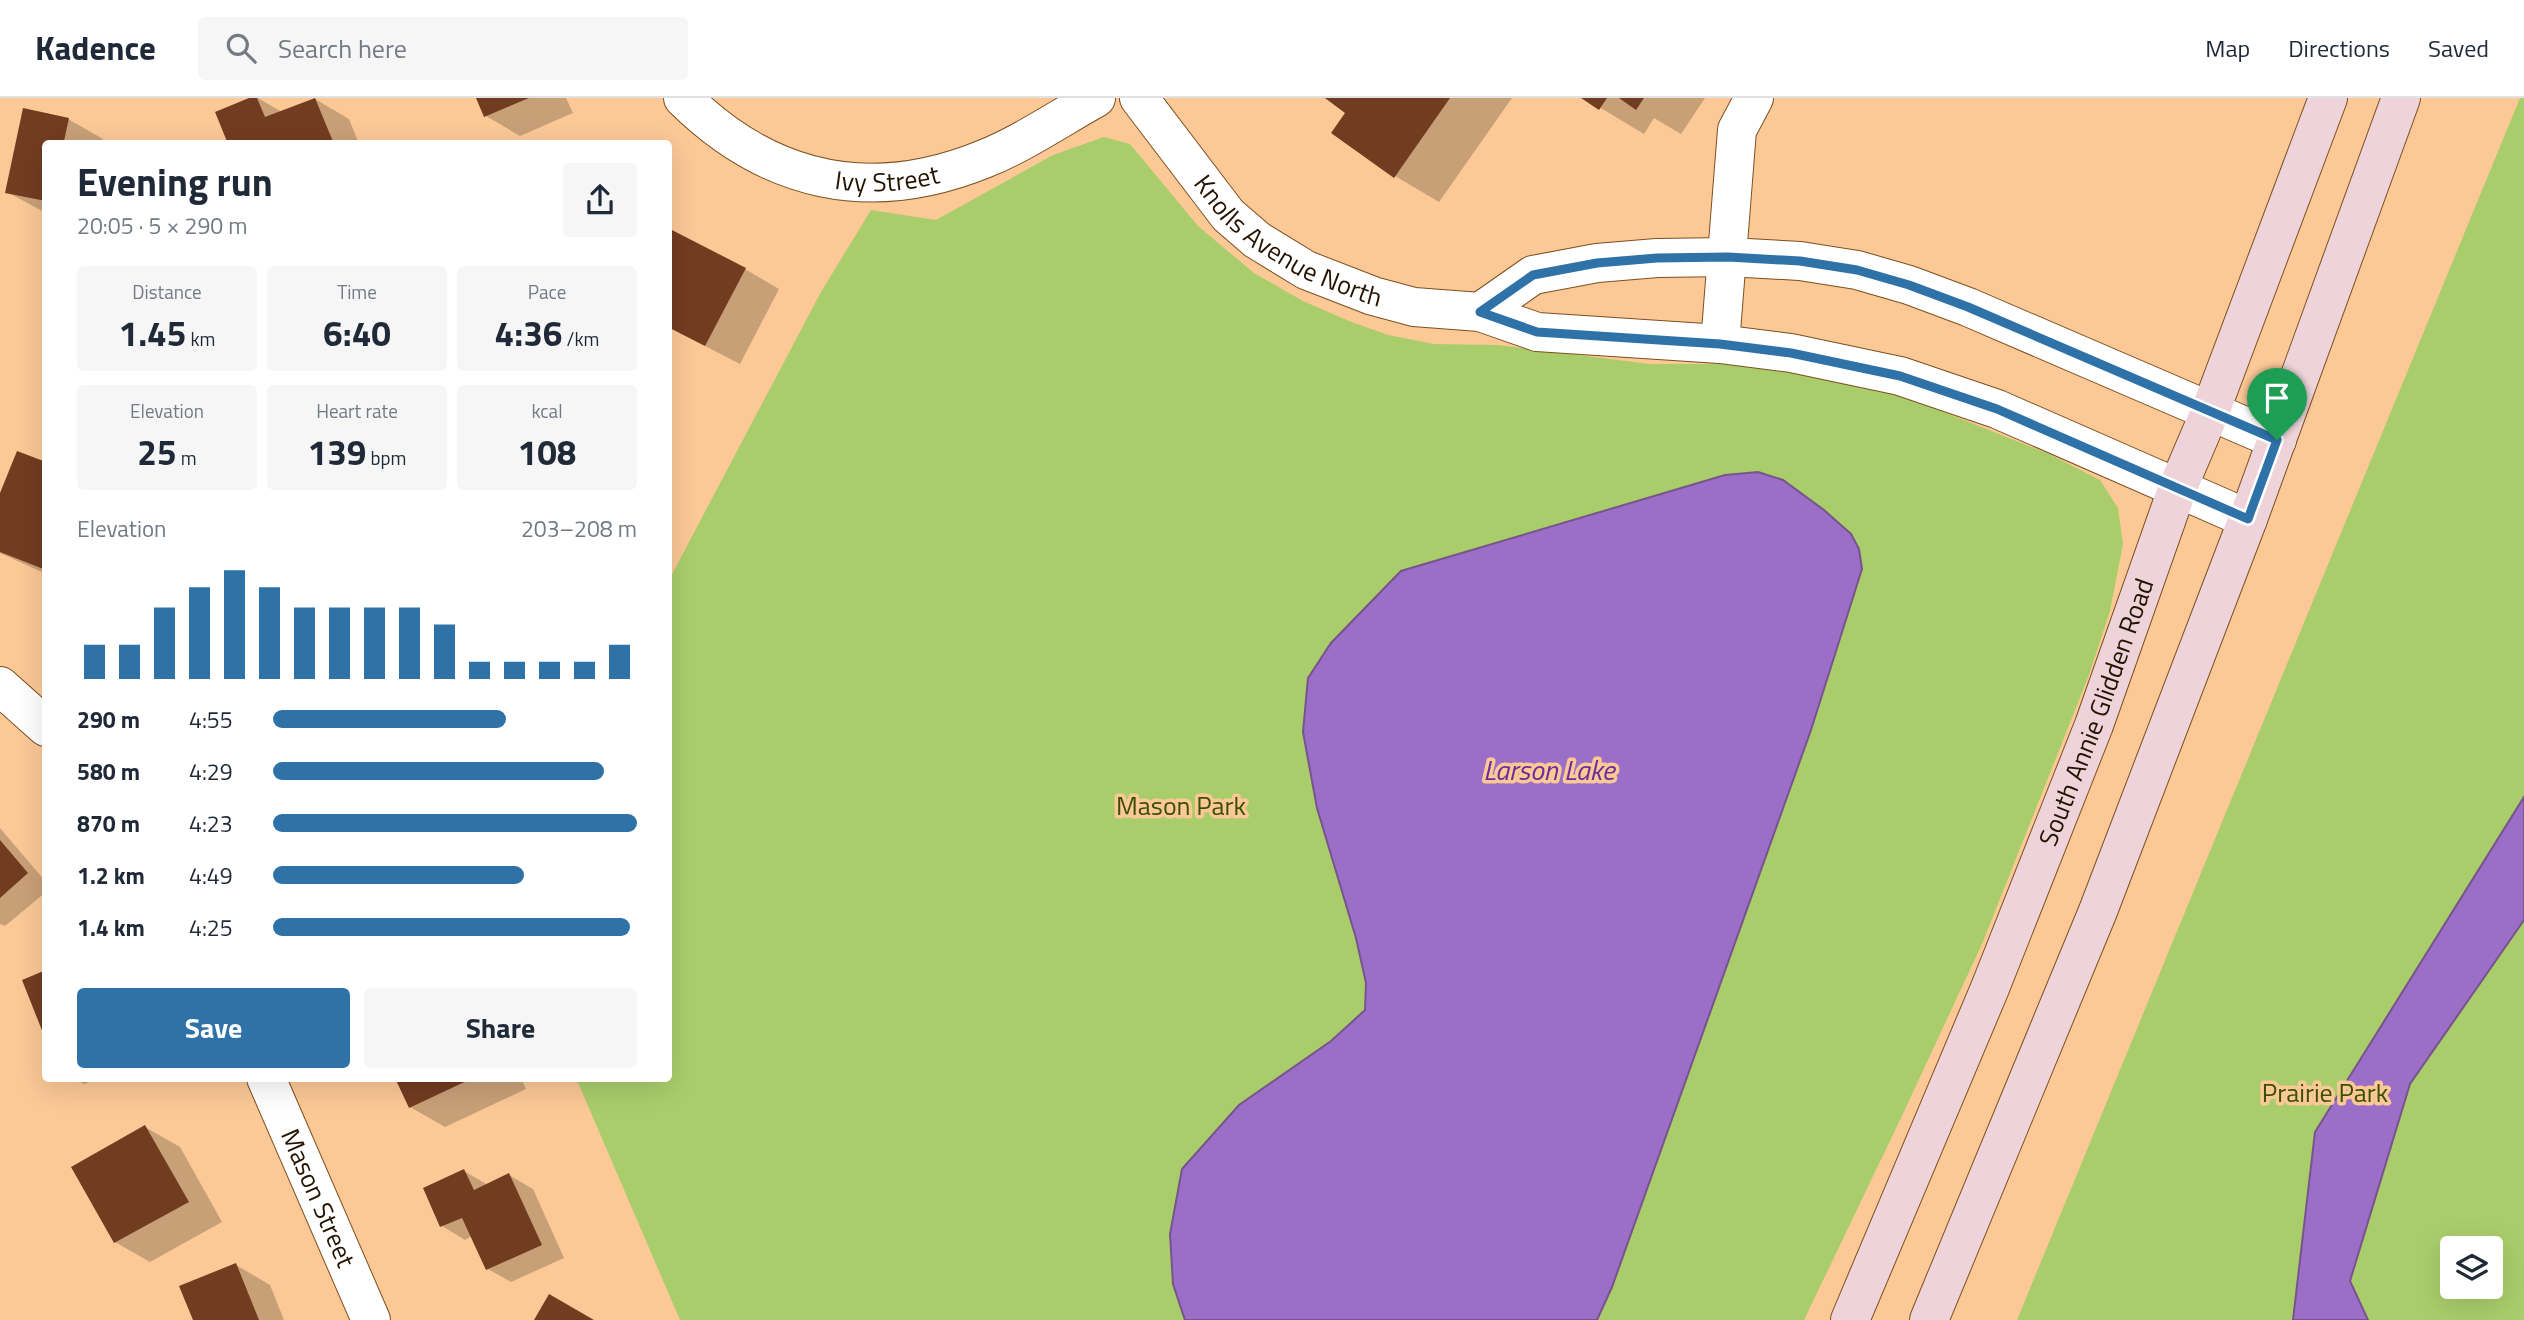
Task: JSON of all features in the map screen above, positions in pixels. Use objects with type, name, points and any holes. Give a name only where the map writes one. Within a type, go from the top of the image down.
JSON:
[{"type":"main road","name":"South Annie Glidden Road","points":[[1850,1320],[2000,963],[2094,725],[2178,487],[2210,412],[2328,98]]},
{"type":"main road","points":[[1929,1320],[2084,946],[2248,519],[2401,98]]},
{"type":"street","name":"Ivy Street","points":[[683,98],[706,121],[738,145],[776,163],[809,175],[832,179],[893,183],[950,172],[987,158],[1096,98]]},
{"type":"street","name":"Knolls Avenue North","points":[[1139,98],[1228,215],[1257,240],[1306,270],[1373,296],[1414,307],[1480,312],[1537,332],[1720,344],[1791,353],[1859,366],[1938,387],[1997,409],[2248,519]]},
{"type":"street","points":[[1720,344],[1737,130],[1754,98]]},
{"type":"street","points":[[1480,312],[1533,275],[1597,263],[1657,258],[1728,257],[1800,261],[1857,270],[1909,285],[1968,307],[2277,440]]},
{"type":"street","points":[[0,686],[42,723]]},
{"type":"street","name":"Mason Street","points":[[268,1082],[370,1320]]},
{"type":"green space","name":"Prairie Park","points":[[2520,98],[2524,98],[2524,1320],[2017,1320]]},
{"type":"green space","name":"Mason Park","points":[[1104,137],[1130,144],[1198,226],[1254,273],[1303,301],[1388,335],[1434,344],[1498,345],[1650,364],[1733,364],[1804,373],[1896,393],[2049,454],[2100,480],[2118,508],[2123,544],[2110,611],[2089,675],[1982,944],[1804,1320],[680,1320],[578,1082],[672,1082],[672,574],[821,292],[871,210],[936,220],[1053,155]]},
{"type":"water","name":"Larson Lake","points":[[1758,472],[1783,480],[1851,534],[1859,549],[1862,569],[1811,730],[1612,1287],[1597,1320],[1185,1320],[1173,1284],[1170,1234],[1182,1169],[1239,1105],[1331,1041],[1365,1010],[1366,983],[1356,938],[1317,808],[1303,732],[1308,678],[1331,643],[1401,571],[1725,475]]},
{"type":"water","points":[[2524,797],[2524,920],[2410,1084],[2350,1281],[2368,1320],[2293,1320],[2315,1132]]},
{"type":"building","points":[[249,98],[257,98],[265,117],[315,98],[332,140],[226,140],[215,112]]},
{"type":"building","points":[[476,98],[529,98],[484,117]]},
{"type":"building","points":[[1325,98],[1450,98],[1394,178],[1331,133],[1345,113]]},
{"type":"building","points":[[1581,98],[1607,98],[1599,110]]},
{"type":"building","points":[[1619,98],[1644,98],[1636,110]]},
{"type":"building","points":[[23,108],[69,118],[64,140],[42,140],[42,200],[5,193]]},
{"type":"building","points":[[672,230],[746,268],[705,346],[672,329]]},
{"type":"building","points":[[17,451],[42,460],[42,568],[0,552],[0,493]]},
{"type":"building","points":[[0,840],[28,873],[0,898]]},
{"type":"building","points":[[42,972],[42,1030],[22,980]]},
{"type":"building","points":[[397,1082],[464,1082],[409,1108]]},
{"type":"building","points":[[145,1125],[189,1202],[114,1243],[71,1167]]},
{"type":"building","points":[[464,1169],[474,1190],[509,1173],[542,1245],[486,1270],[462,1218],[440,1227],[423,1188]]},
{"type":"building","points":[[236,1263],[259,1320],[193,1320],[179,1286]]},
{"type":"building","points":[[549,1294],[594,1320],[534,1320]]},
{"type":"route","points":[[1728,257],[1800,261],[1857,270],[1909,285],[1968,307],[2277,440],[2248,519],[1997,409],[1900,376],[1791,353],[1720,344],[1595,338],[1537,332],[1480,312],[1533,275],[1597,263],[1657,258],[1728,257]]}]
